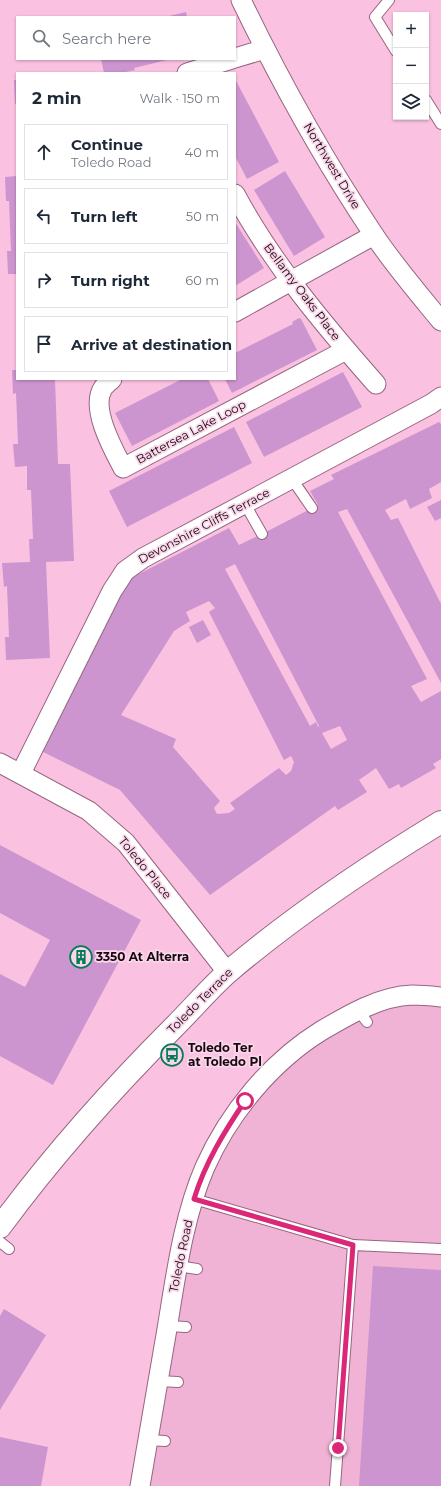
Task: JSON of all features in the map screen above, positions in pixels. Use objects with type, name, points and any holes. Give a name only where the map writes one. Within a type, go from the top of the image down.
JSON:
[{"type":"street","name":"Northwest Drive","points":[[241,0],[265,49],[326,161],[392,261],[441,321]]},
{"type":"street","points":[[236,58],[265,49]]},
{"type":"street","points":[[190,72],[229,60]]},
{"type":"street","name":"Bellamy Oaks Place","points":[[236,196],[244,211],[292,282],[346,350],[376,384]]},
{"type":"street","points":[[236,311],[292,282],[374,235]]},
{"type":"street","name":"Battersea Lake Loop","points":[[111,380],[102,388],[98,411],[109,442],[123,468],[346,350]]},
{"type":"street","name":"Devonshire Cliffs Terrace","points":[[21,773],[112,591],[125,571],[143,558],[292,480],[431,404],[441,397]]},
{"type":"street","name":"Toledo Place","points":[[0,763],[89,811],[126,843],[228,972]]},
{"type":"street","name":"Toledo Terrace","points":[[0,1227],[56,1153],[129,1084],[228,972],[345,884],[387,855],[441,822]]},
{"type":"street","name":"Toledo Road","points":[[140,1486],[157,1441],[158,1381],[186,1229],[205,1167],[226,1129],[260,1082],[279,1061],[299,1045],[362,1016],[397,997],[412,995],[441,997]]},
{"type":"lane","points":[[389,0],[375,17],[394,48]]},
{"type":"lane","points":[[429,105],[441,124]]},
{"type":"lane","points":[[292,480],[312,508]]},
{"type":"lane","points":[[245,504],[262,534]]},
{"type":"lane","points":[[194,1199],[353,1245],[441,1249]]},
{"type":"lane","points":[[0,1242],[9,1249]]},
{"type":"lane","points":[[335,1486],[353,1245]]},
{"type":"lane","points":[[178,1266],[197,1269]]},
{"type":"lane","points":[[168,1326],[186,1326]]},
{"type":"lane","points":[[158,1381],[178,1382]]},
{"type":"shaded area","points":[[441,997],[441,1486],[140,1486],[197,1191],[260,1082],[358,1010]]},
{"type":"building","points":[[186,12],[187,16],[169,16]]},
{"type":"building","points":[[101,60],[167,60],[134,68],[135,70],[126,72],[104,72]]},
{"type":"building","points":[[14,80],[16,80],[16,104]]},
{"type":"building","points":[[236,81],[279,162],[247,179],[236,158]]},
{"type":"building","points":[[285,171],[325,237],[294,256],[254,190]]},
{"type":"building","points":[[16,176],[16,274],[8,274],[7,251],[11,251],[9,201],[6,201],[5,177]]},
{"type":"building","points":[[236,224],[264,268],[236,285]]},
{"type":"building","points":[[299,318],[301,319],[317,350],[232,393],[226,380],[236,380],[236,352],[293,324],[292,322]]},
{"type":"building","points":[[12,370],[16,370],[16,380],[55,380],[58,464],[70,464],[74,561],[46,562],[50,658],[6,660],[5,637],[9,637],[7,586],[4,587],[2,563],[30,562],[29,539],[33,539],[31,490],[27,490],[27,466],[15,467],[13,444],[18,444],[16,393],[13,394]]},
{"type":"building","points":[[343,372],[362,407],[264,457],[246,422]]},
{"type":"building","points":[[180,380],[208,380],[219,401],[132,446],[115,413]]},
{"type":"building","points":[[439,422],[441,424],[441,482],[429,489],[432,498],[410,509],[406,499],[385,510],[391,520],[398,518],[441,604],[441,683],[347,509],[338,512],[427,679],[411,686],[421,702],[441,691],[441,759],[433,764],[436,768],[401,788],[399,784],[389,789],[376,768],[359,780],[367,792],[338,810],[335,806],[210,895],[120,790],[37,749],[127,580],[229,528],[239,545],[262,534],[318,505],[310,491],[334,479],[331,475]],"holes":[[[235,564],[319,726],[318,727],[316,722],[310,726],[225,569]],[[209,601],[215,608],[209,612],[284,760],[291,756],[294,762],[291,771],[286,775],[279,768],[230,803],[235,809],[229,813],[217,814],[214,808],[220,801],[173,747],[176,739],[121,715],[174,631],[190,621],[186,612]],[[340,726],[347,740],[331,749],[322,733]]]},
{"type":"building","points":[[234,427],[252,463],[127,527],[109,491]]},
{"type":"building","points":[[441,500],[441,518],[435,521],[427,507]]},
{"type":"building","points":[[203,620],[211,635],[197,643],[189,627]]},
{"type":"building","name":"3350 At Alterra","points":[[0,845],[141,920],[53,1085],[0,1056],[0,974],[25,987],[50,940],[0,913]]},
{"type":"building","points":[[373,1266],[441,1270],[441,1486],[359,1486]]},
{"type":"building","points":[[4,1309],[46,1335],[0,1410],[0,1316]]},
{"type":"building","points":[[0,1437],[48,1447],[41,1486],[0,1486]]},
{"type":"place","name":"3350 At Alterra","points":[[81,957]]},
{"type":"place","name":"Toledo Ter at Toledo Pl","points":[[172,1055]]},
{"type":"route","points":[[245,1101],[226,1129],[205,1167],[194,1199],[353,1245],[338,1448]]}]
